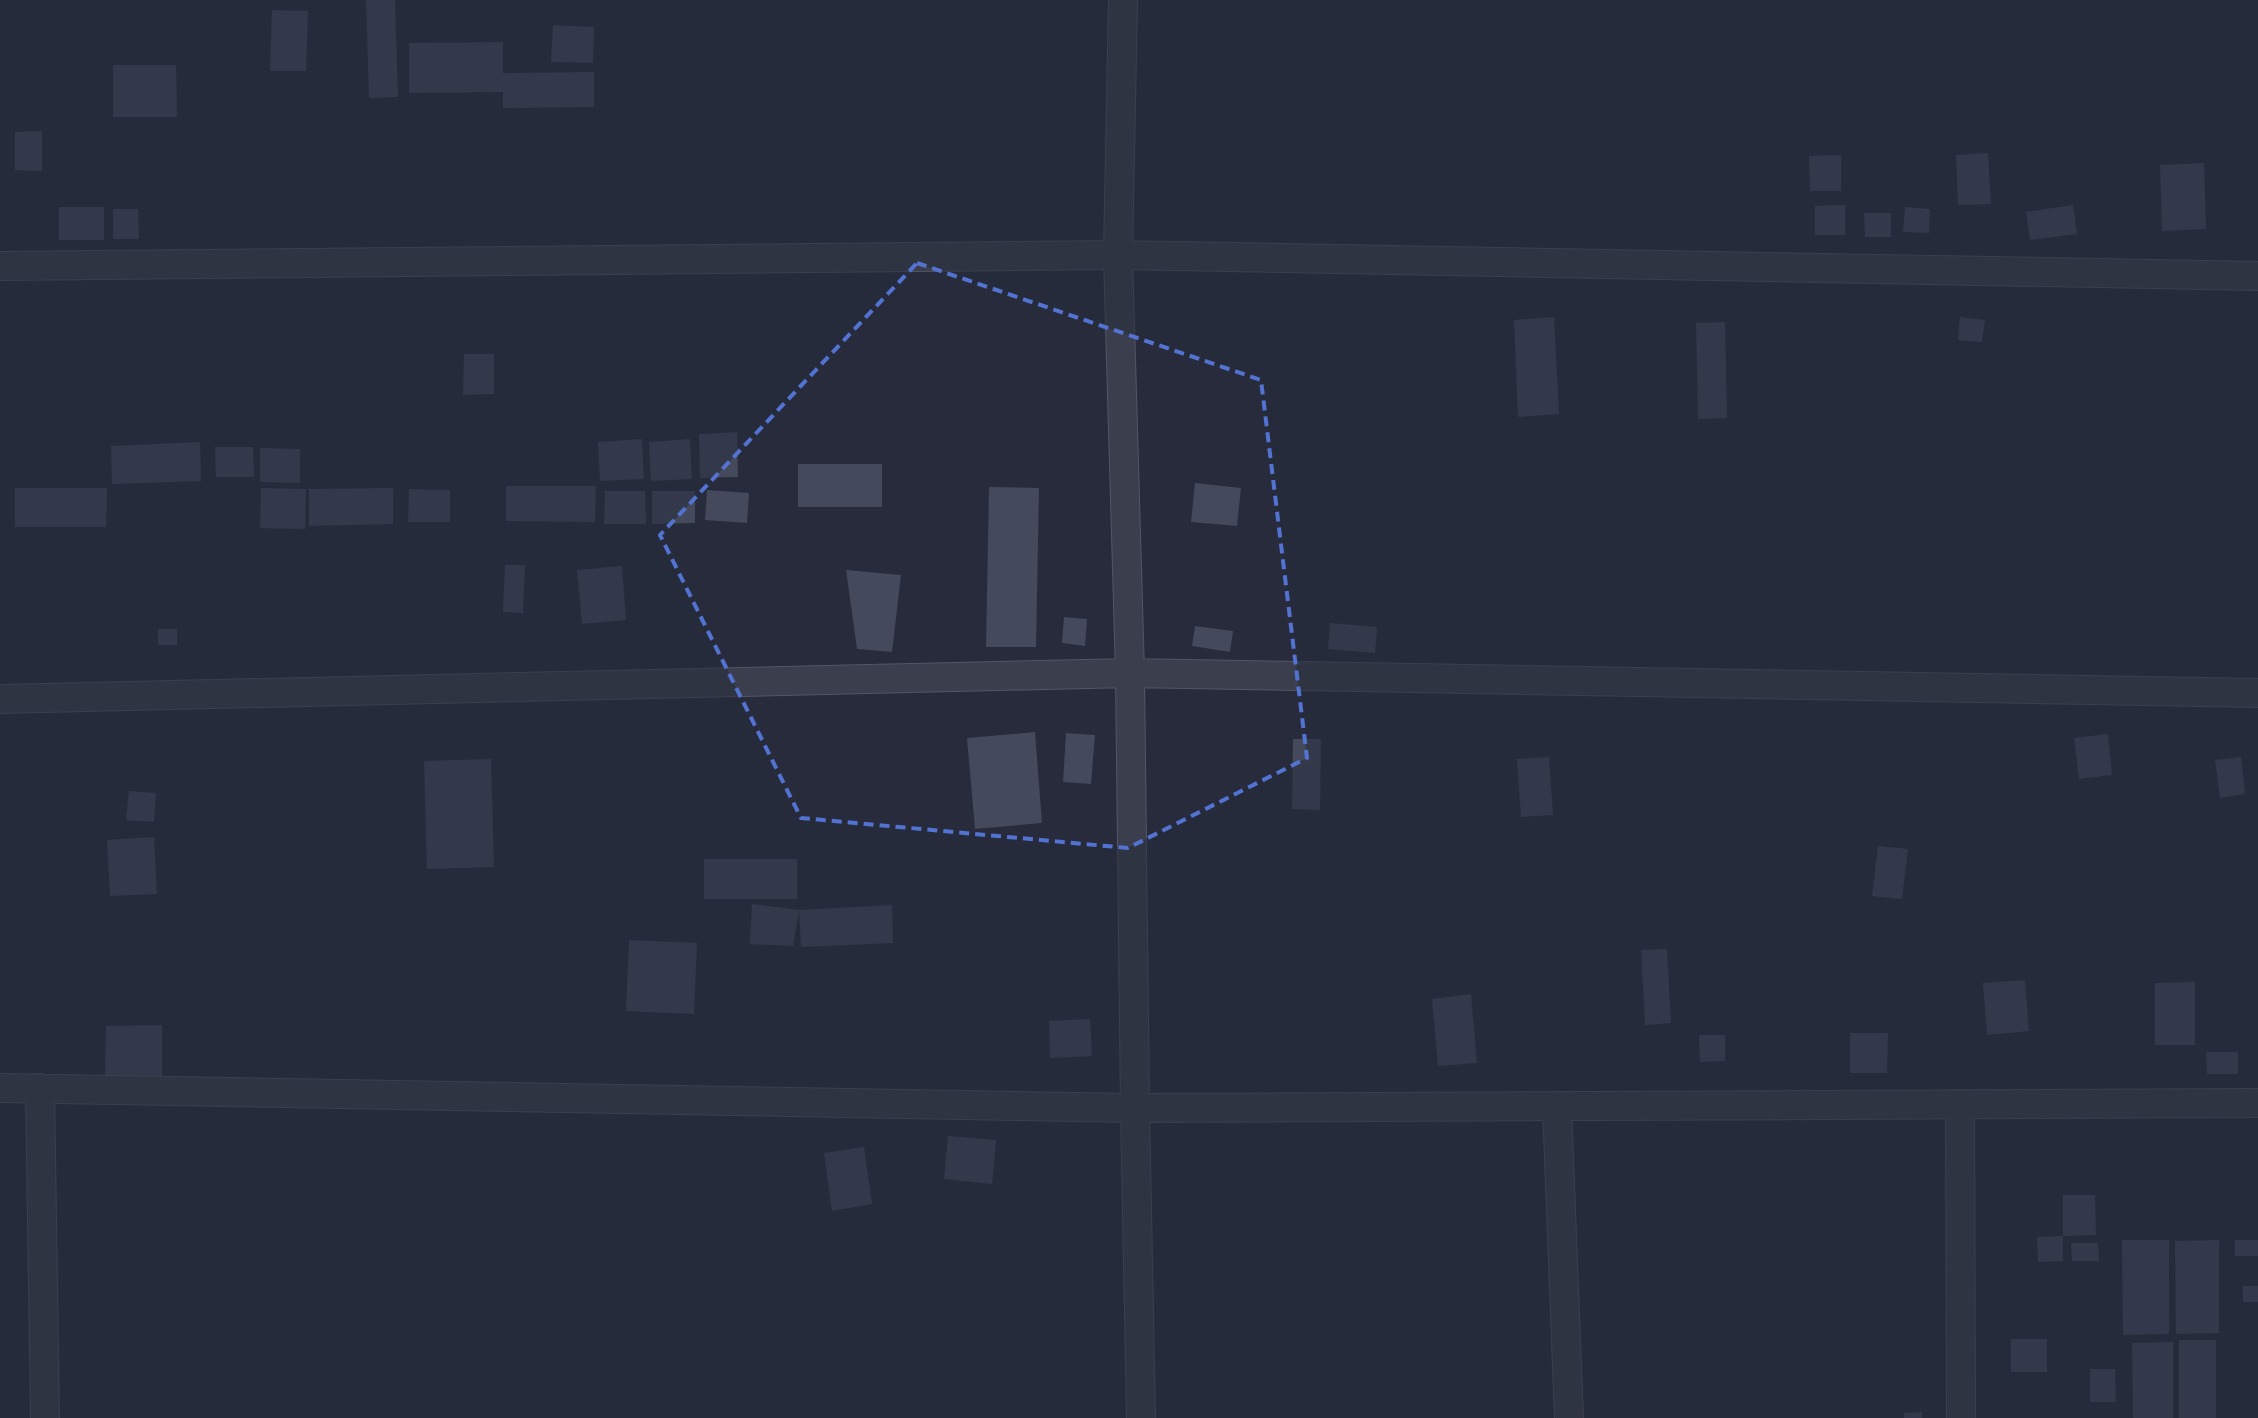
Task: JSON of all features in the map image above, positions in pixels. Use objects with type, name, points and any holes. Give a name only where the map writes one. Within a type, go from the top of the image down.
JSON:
[{"type":"street","points":[[1123,0],[1118,255],[1130,673],[1141,1418]]},
{"type":"street","points":[[0,266],[1118,255],[2258,276]]},
{"type":"street","points":[[0,700],[1130,673],[2258,693]]},
{"type":"street","points":[[0,1088],[1135,1108],[2258,1103]]},
{"type":"street","points":[[40,1088],[46,1418]]},
{"type":"street","points":[[1960,1104],[1962,1418]]},
{"type":"street","points":[[1557,1106],[1569,1418]]},
{"type":"highlighted area","points":[[917,263],[1261,380],[1307,758],[1128,848],[801,818],[660,535]]},
{"type":"building","points":[[366,0],[395,0],[398,97],[369,98]]},
{"type":"building","points":[[272,10],[308,11],[306,71],[270,71]]},
{"type":"building","points":[[553,25],[594,27],[593,63],[551,62]]},
{"type":"building","points":[[503,42],[503,73],[594,72],[594,107],[503,108],[503,92],[409,93],[409,43]]},
{"type":"building","points":[[113,65],[176,65],[177,117],[113,117]]},
{"type":"building","points":[[42,131],[42,171],[15,170],[15,132]]},
{"type":"building","points":[[1988,153],[1991,204],[1958,205],[1956,155]]},
{"type":"building","points":[[1841,155],[1841,191],[1810,191],[1809,156]]},
{"type":"building","points":[[2204,163],[2206,229],[2162,231],[2160,165]]},
{"type":"building","points":[[1845,205],[1845,235],[1815,235],[1815,206]]},
{"type":"building","points":[[2073,205],[2077,234],[2030,240],[2026,212]]},
{"type":"building","points":[[59,207],[104,207],[104,240],[59,240]]},
{"type":"building","points":[[1905,207],[1930,209],[1929,233],[1903,232]]},
{"type":"building","points":[[113,209],[138,209],[139,239],[113,239]]},
{"type":"building","points":[[1864,213],[1891,213],[1891,237],[1865,237]]},
{"type":"building","points":[[1554,317],[1559,414],[1518,417],[1514,320]]},
{"type":"building","points":[[1960,317],[1985,320],[1982,342],[1958,340]]},
{"type":"building","points":[[1725,322],[1727,418],[1698,419],[1696,323]]},
{"type":"building","points":[[464,354],[494,354],[494,394],[463,395]]},
{"type":"building","points":[[737,432],[738,477],[700,478],[699,434]]},
{"type":"building","points":[[642,439],[644,479],[600,481],[598,442]]},
{"type":"building","points":[[690,439],[692,479],[651,481],[649,442]]},
{"type":"building","points":[[200,442],[201,481],[112,484],[111,446]]},
{"type":"building","points":[[215,447],[253,447],[254,477],[216,477]]},
{"type":"building","points":[[260,448],[300,449],[300,483],[260,482]]},
{"type":"building","points":[[798,464],[882,464],[882,507],[798,507]]},
{"type":"building","points":[[1195,483],[1241,488],[1237,526],[1191,522]]},
{"type":"building","points":[[506,486],[596,486],[595,522],[506,521]]},
{"type":"building","points":[[989,487],[1039,488],[1036,647],[986,647]]},
{"type":"building","points":[[15,488],[107,488],[106,527],[15,527]]},
{"type":"building","points":[[261,488],[306,489],[305,529],[260,528]]},
{"type":"building","points":[[393,488],[393,524],[309,526],[309,489]]},
{"type":"building","points":[[409,489],[450,490],[450,522],[408,522]]},
{"type":"building","points":[[707,490],[749,493],[747,523],[705,520]]},
{"type":"building","points":[[605,491],[645,491],[646,524],[604,524]]},
{"type":"building","points":[[652,491],[695,491],[695,523],[652,524]]},
{"type":"building","points":[[505,565],[525,565],[523,613],[503,612]]},
{"type":"building","points":[[622,566],[626,620],[582,624],[577,570]]},
{"type":"building","points":[[846,570],[901,575],[892,652],[857,649]]},
{"type":"building","points":[[1064,617],[1087,619],[1085,646],[1062,643]]},
{"type":"building","points":[[1330,623],[1377,627],[1375,653],[1328,649]]},
{"type":"building","points":[[1195,626],[1233,631],[1230,652],[1192,646]]},
{"type":"building","points":[[158,629],[177,629],[177,645],[158,645]]},
{"type":"building","points":[[1035,732],[1042,823],[975,829],[967,738]]},
{"type":"building","points":[[1066,733],[1095,735],[1091,784],[1063,782]]},
{"type":"building","points":[[2108,734],[2112,775],[2079,779],[2074,738]]},
{"type":"building","points":[[1293,739],[1321,739],[1320,810],[1292,809]]},
{"type":"building","points":[[1549,757],[1553,815],[1521,817],[1517,759]]},
{"type":"building","points":[[2241,757],[2245,794],[2220,798],[2215,760]]},
{"type":"building","points":[[491,759],[494,867],[427,869],[424,761]]},
{"type":"building","points":[[129,791],[156,793],[154,822],[126,820]]},
{"type":"building","points":[[154,837],[157,894],[110,896],[107,840]]},
{"type":"building","points":[[1878,846],[1908,849],[1902,899],[1872,896]]},
{"type":"building","points":[[704,859],[797,859],[797,899],[704,899]]},
{"type":"building","points":[[752,904],[799,910],[793,946],[750,944]]},
{"type":"building","points":[[892,905],[893,943],[801,947],[799,910]]},
{"type":"building","points":[[629,940],[697,943],[694,1014],[626,1011]]},
{"type":"building","points":[[1667,949],[1671,1023],[1645,1025],[1641,950]]},
{"type":"building","points":[[2025,980],[2029,1031],[1987,1035],[1983,983]]},
{"type":"building","points":[[2195,982],[2195,1045],[2155,1045],[2155,983]]},
{"type":"building","points":[[1471,994],[1477,1063],[1438,1066],[1432,999]]},
{"type":"building","points":[[1090,1019],[1092,1056],[1050,1058],[1049,1021]]},
{"type":"building","points":[[162,1025],[162,1078],[105,1078],[106,1026]]},
{"type":"building","points":[[1850,1033],[1888,1033],[1887,1073],[1850,1073]]},
{"type":"building","points":[[1699,1035],[1725,1035],[1725,1061],[1700,1062]]},
{"type":"building","points":[[2206,1052],[2238,1052],[2238,1074],[2207,1074]]},
{"type":"building","points":[[948,1136],[996,1140],[992,1184],[944,1179]]},
{"type":"building","points":[[864,1147],[872,1204],[832,1211],[824,1153]]},
{"type":"building","points":[[2063,1195],[2095,1195],[2096,1235],[2063,1236]]},
{"type":"building","points":[[2063,1236],[2063,1261],[2038,1262],[2037,1237]]},
{"type":"building","points":[[2122,1240],[2169,1240],[2169,1334],[2123,1335]]},
{"type":"building","points":[[2219,1240],[2219,1333],[2176,1334],[2175,1241]]},
{"type":"building","points":[[2235,1240],[2258,1240],[2258,1256],[2235,1256]]},
{"type":"building","points":[[2071,1243],[2098,1243],[2099,1261],[2072,1261]]},
{"type":"building","points":[[2243,1286],[2258,1286],[2258,1302],[2243,1302]]},
{"type":"building","points":[[2011,1339],[2047,1339],[2047,1372],[2011,1372]]},
{"type":"building","points":[[2179,1340],[2216,1340],[2216,1418],[2179,1418]]},
{"type":"building","points":[[2173,1342],[2173,1418],[2133,1418],[2132,1343]]},
{"type":"building","points":[[2090,1369],[2115,1369],[2116,1402],[2090,1402]]},
{"type":"building","points":[[1922,1412],[1922,1418],[1904,1418],[1904,1413]]}]
